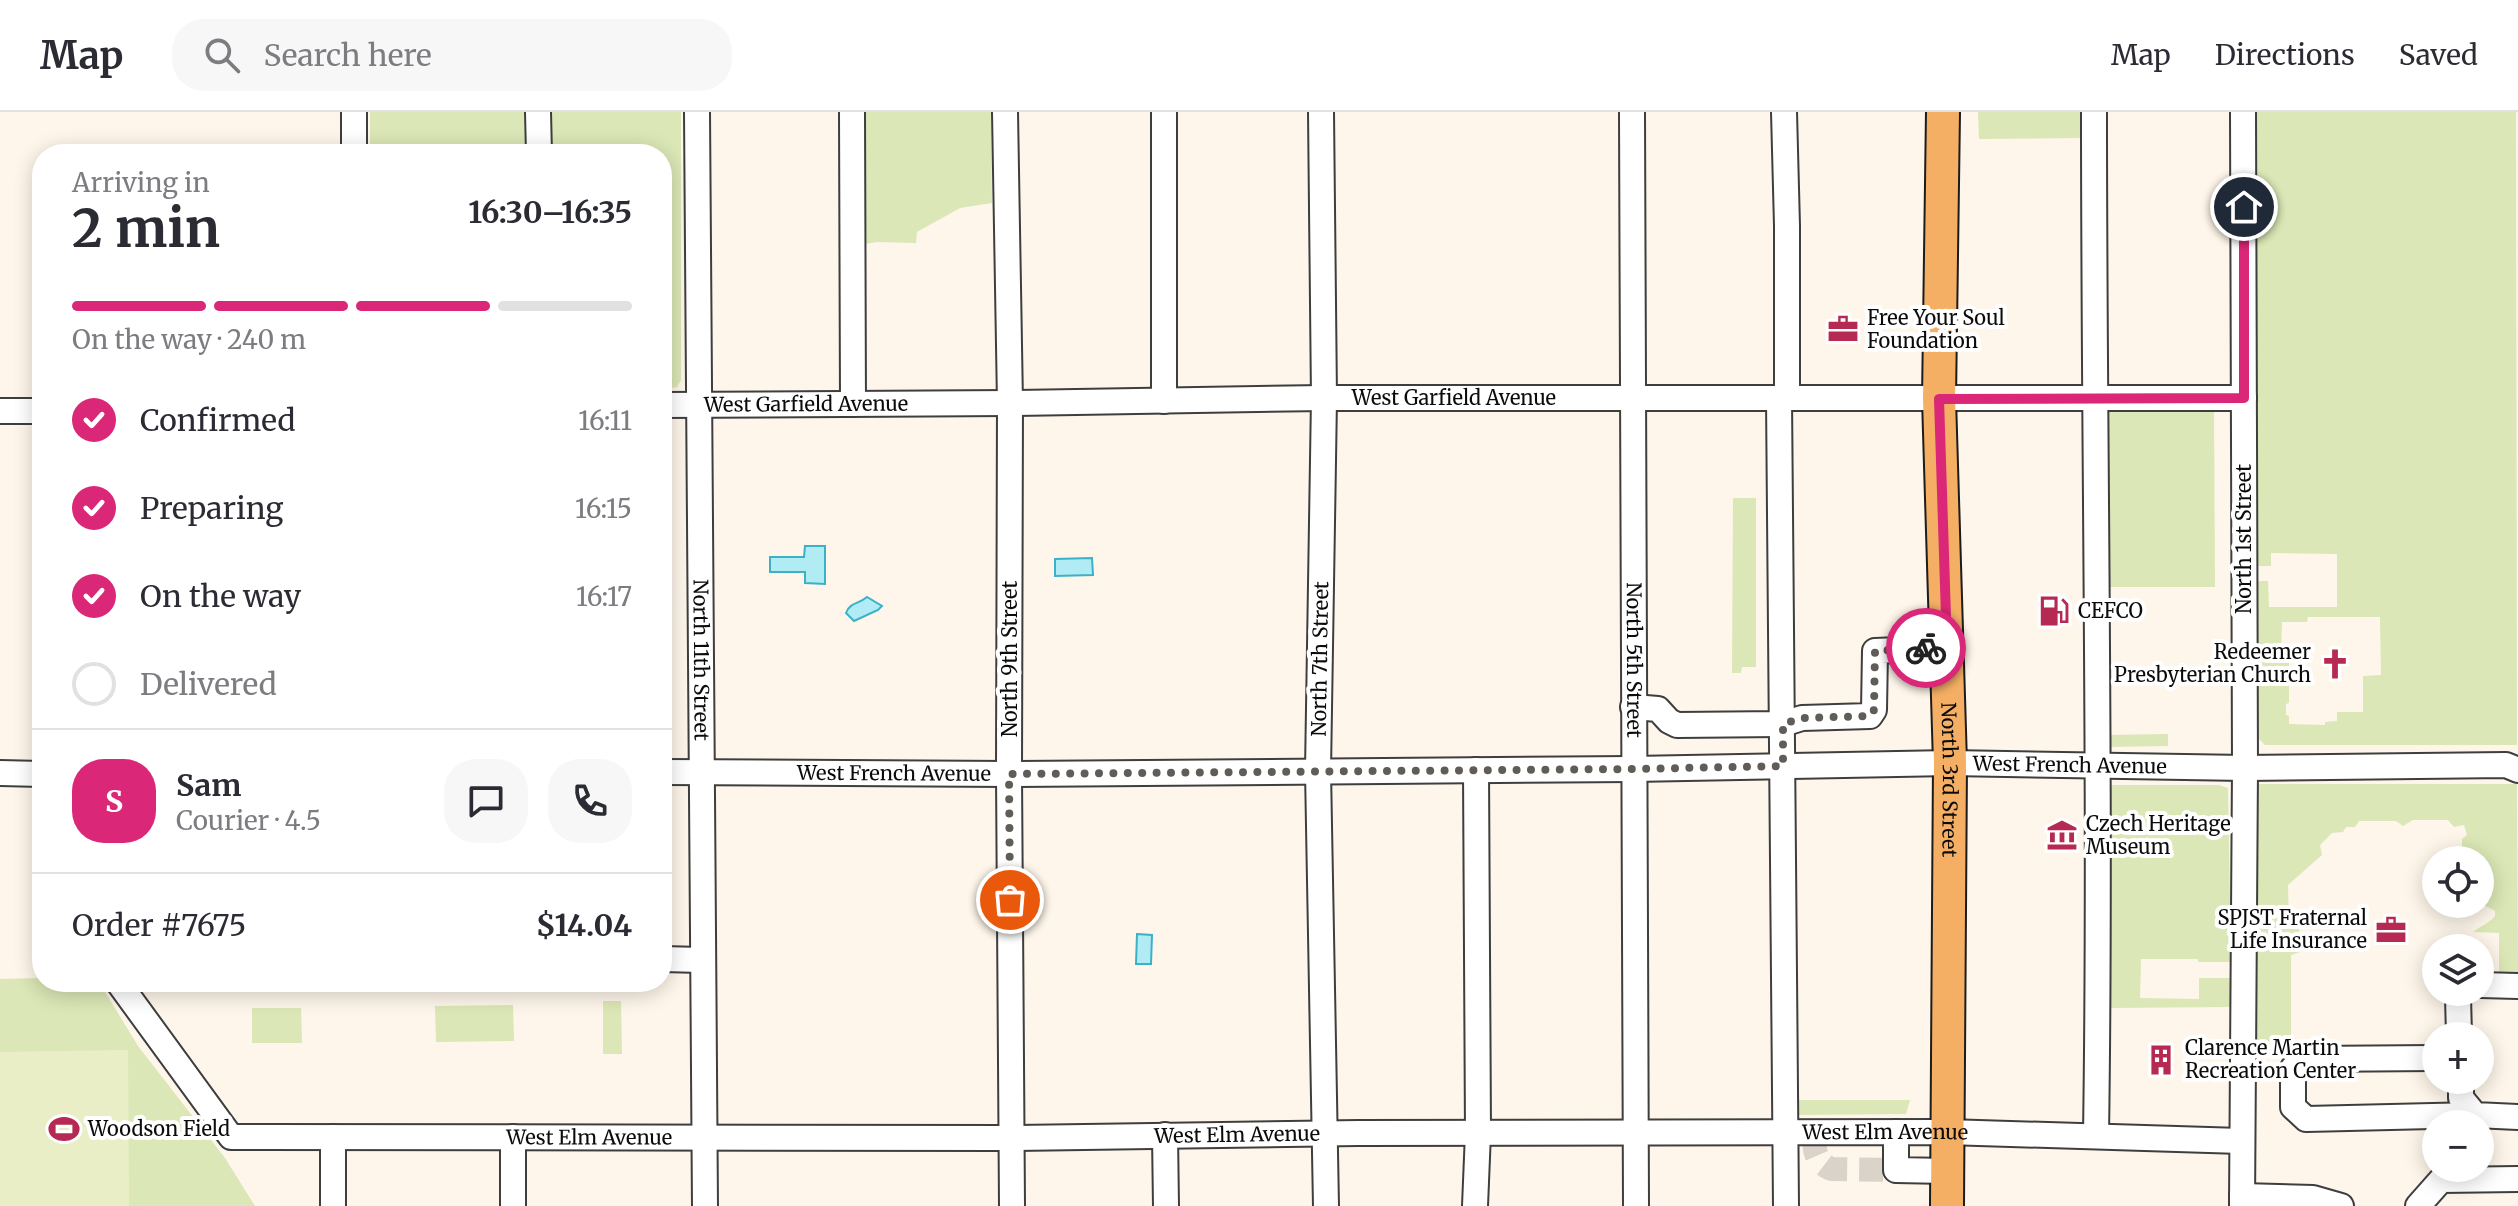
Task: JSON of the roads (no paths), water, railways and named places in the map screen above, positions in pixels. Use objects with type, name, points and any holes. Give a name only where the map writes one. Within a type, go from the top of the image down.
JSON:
[{"type":"main road","name":"North 3rd Street","points":[[1943,112],[1939,399],[1950,763],[1947,1206]]},
{"type":"street","points":[[354,112],[354,144]]},
{"type":"street","points":[[538,112],[539,144]]},
{"type":"street","name":"North 11th Street","points":[[697,112],[705,1206]]},
{"type":"street","points":[[852,112],[853,404]]},
{"type":"street","name":"North 9th Street","points":[[1005,112],[1010,403],[1012,1206]]},
{"type":"street","points":[[1164,112],[1164,401]]},
{"type":"street","name":"North 7th Street","points":[[1321,112],[1324,398],[1318,771],[1326,1206]]},
{"type":"street","name":"North 5th Street","points":[[1632,112],[1636,1206]]},
{"type":"street","points":[[1784,112],[1787,226],[1783,398],[1786,1206]]},
{"type":"street","points":[[2094,112],[2099,767],[2096,1136]]},
{"type":"street","name":"North 1st Street","points":[[2242,1201],[2245,768],[2243,112]]},
{"type":"street","name":"West Garfield Avenue","points":[[672,405],[1324,398],[2244,398]]},
{"type":"street","points":[[0,411],[32,411]]},
{"type":"street","points":[[1633,707],[1658,709],[1677,725],[1783,724],[1802,718],[1870,716],[1874,710],[1875,651],[1947,648]]},
{"type":"street","points":[[1721,725],[1721,768]]},
{"type":"street","name":"West French Avenue","points":[[672,772],[1009,774],[1950,763],[2245,768],[2506,765],[2518,770]]},
{"type":"street","points":[[1475,1206],[1478,1133],[1476,770]]},
{"type":"street","points":[[0,773],[32,774]]},
{"type":"street","points":[[672,959],[702,960]]},
{"type":"street","points":[[2494,985],[2518,986]]},
{"type":"street","name":"West Elm Avenue","points":[[125,992],[231,1137],[1011,1138],[1636,1131],[1947,1132],[2241,1141]]},
{"type":"street","points":[[2422,1058],[2306,1059],[2293,1068],[2293,1107],[2306,1119],[2422,1116]]},
{"type":"street","points":[[2494,1116],[2518,1117]]},
{"type":"street","points":[[1896,1132],[1896,1170],[1947,1171]]},
{"type":"street","points":[[1165,1135],[1166,1206]]},
{"type":"street","points":[[333,1137],[333,1206]]},
{"type":"street","points":[[513,1137],[513,1206]]},
{"type":"street","points":[[2418,1206],[2441,1180],[2518,1179]]},
{"type":"street","points":[[2242,1201],[2294,1202],[2313,1198],[2341,1206]]},
{"type":"water","points":[[805,546],[825,546],[825,584],[805,583],[805,572],[770,572],[770,557],[804,557]]},
{"type":"water","points":[[1092,558],[1093,575],[1055,576],[1055,559]]},
{"type":"water","points":[[867,597],[882,606],[854,621],[846,613],[848,609]]},
{"type":"water","points":[[1137,934],[1152,935],[1151,964],[1136,964]]},
{"type":"tunnel","points":[[1814,1132],[1816,1154],[1831,1169],[1896,1170]]},
{"type":"place","name":"Free Your Soul Foundation","points":[[1843,329]]},
{"type":"place","name":"CEFCO","points":[[2054,611]]},
{"type":"place","name":"Redeemer Presbyterian Church","points":[[2335,664]]},
{"type":"place","name":"Czech Heritage Museum","points":[[2062,835]]},
{"type":"place","name":"SPJST Fraternal Life Insurance","points":[[2391,930]]},
{"type":"place","name":"Clarence Martin Recreation Center","points":[[2161,1060]]},
{"type":"place","name":"Woodson Field","points":[[64,1129]]}]
